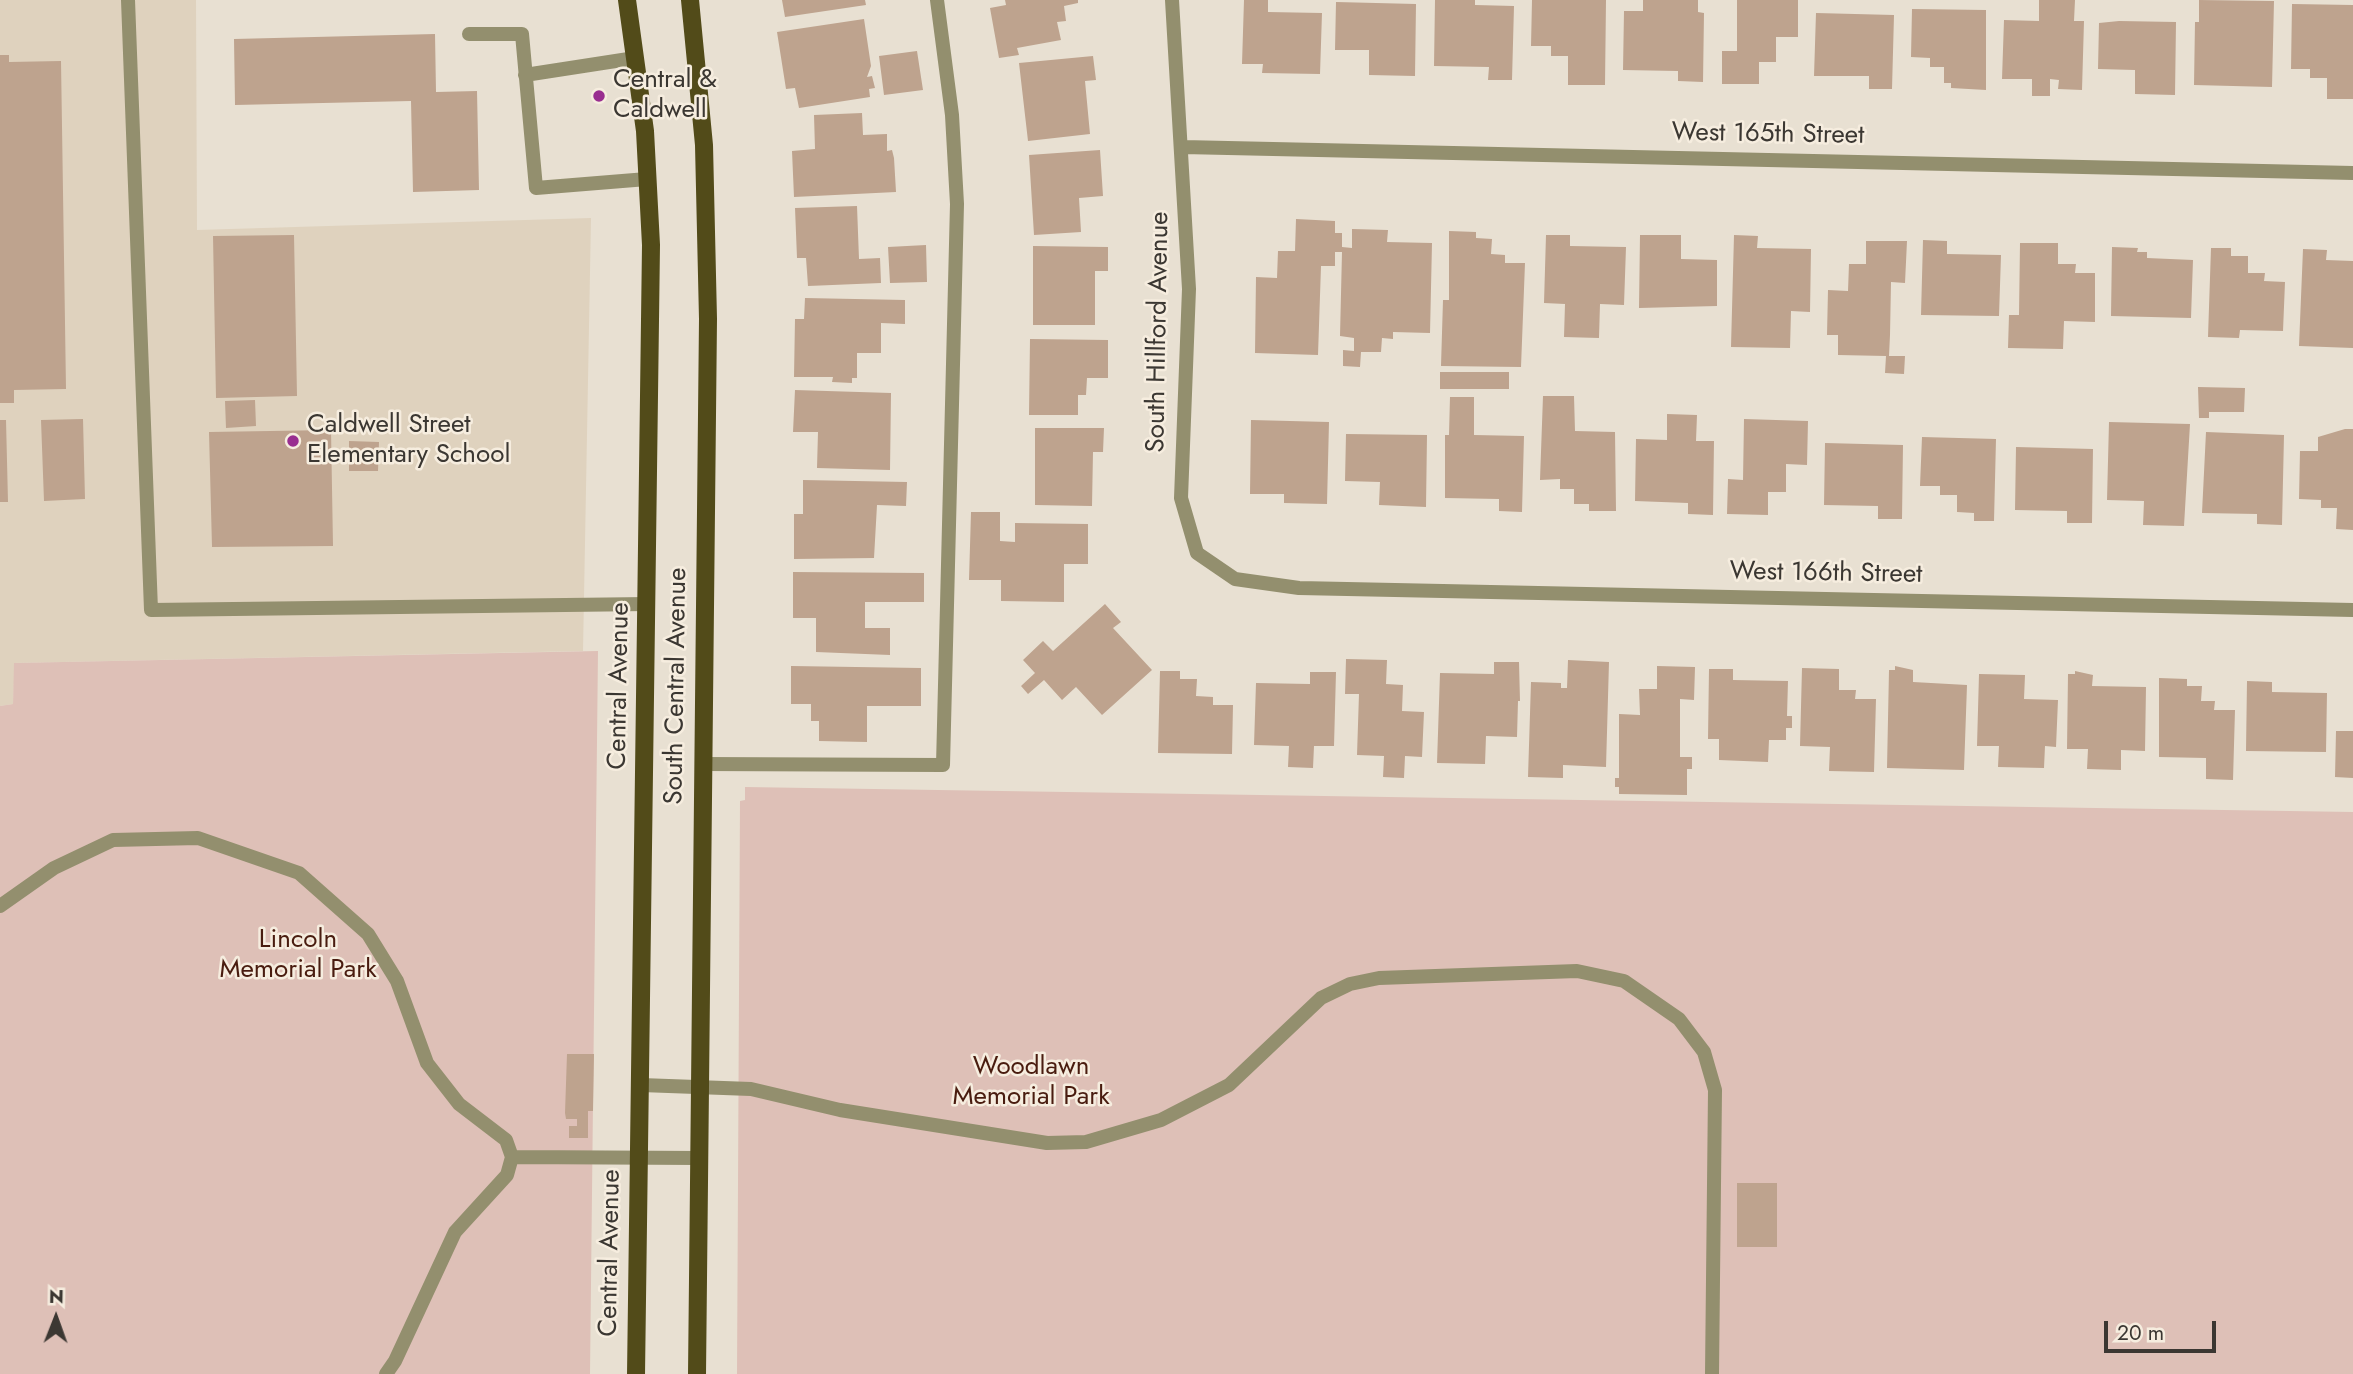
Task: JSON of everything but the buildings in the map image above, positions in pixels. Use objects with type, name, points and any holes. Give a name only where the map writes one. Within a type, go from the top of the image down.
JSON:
[{"type":"main road","name":"Central Avenue","points":[[627,0],[645,131],[651,325],[636,1374]]},
{"type":"main road","name":"South Central Avenue","points":[[691,0],[704,145],[709,319],[702,764],[698,1374]]},
{"type":"street","points":[[128,0],[151,610],[648,604]]},
{"type":"street","points":[[702,764],[943,765],[957,204],[952,115],[937,0]]},
{"type":"street","name":"South Hillford Avenue","points":[[1172,0],[1183,146],[1189,289],[1181,498],[1197,553],[1236,579],[1298,588]]},
{"type":"street","points":[[468,34],[522,34],[536,188],[647,178]]},
{"type":"street","points":[[526,75],[635,58]]},
{"type":"street","name":"West 165th Street","points":[[1183,146],[2353,173]]},
{"type":"street","name":"West 166th Street","points":[[1298,588],[2353,610]]},
{"type":"street","points":[[0,906],[54,868],[113,840],[198,838],[299,873],[368,934],[397,981],[427,1063],[459,1104],[506,1140],[512,1157],[507,1175],[455,1232],[396,1361],[386,1374]]},
{"type":"street","points":[[640,1085],[751,1089],[840,1110],[1047,1143],[1086,1142],[1161,1120],[1229,1085],[1321,998],[1350,984],[1379,978],[1577,971],[1624,981],[1679,1019],[1704,1052],[1715,1090],[1712,1374]]},
{"type":"street","points":[[512,1157],[699,1158]]},
{"type":"shaded area","name":"Caldwell Street Elementary School","points":[[0,0],[196,0],[197,230],[591,218],[583,651],[15,663],[13,704],[0,706]]},
{"type":"green space","name":"Lincoln Memorial Park","points":[[598,651],[590,1374],[0,1374],[0,706],[13,704],[14,663]]},
{"type":"green space","name":"Woodlawn Memorial Park","points":[[745,787],[2353,812],[2353,1374],[737,1374],[740,801],[745,800]]},
{"type":"place","name":"Central & Caldwell","points":[[599,96]]},
{"type":"place","name":"Caldwell Street Elementary School","points":[[293,441]]}]
